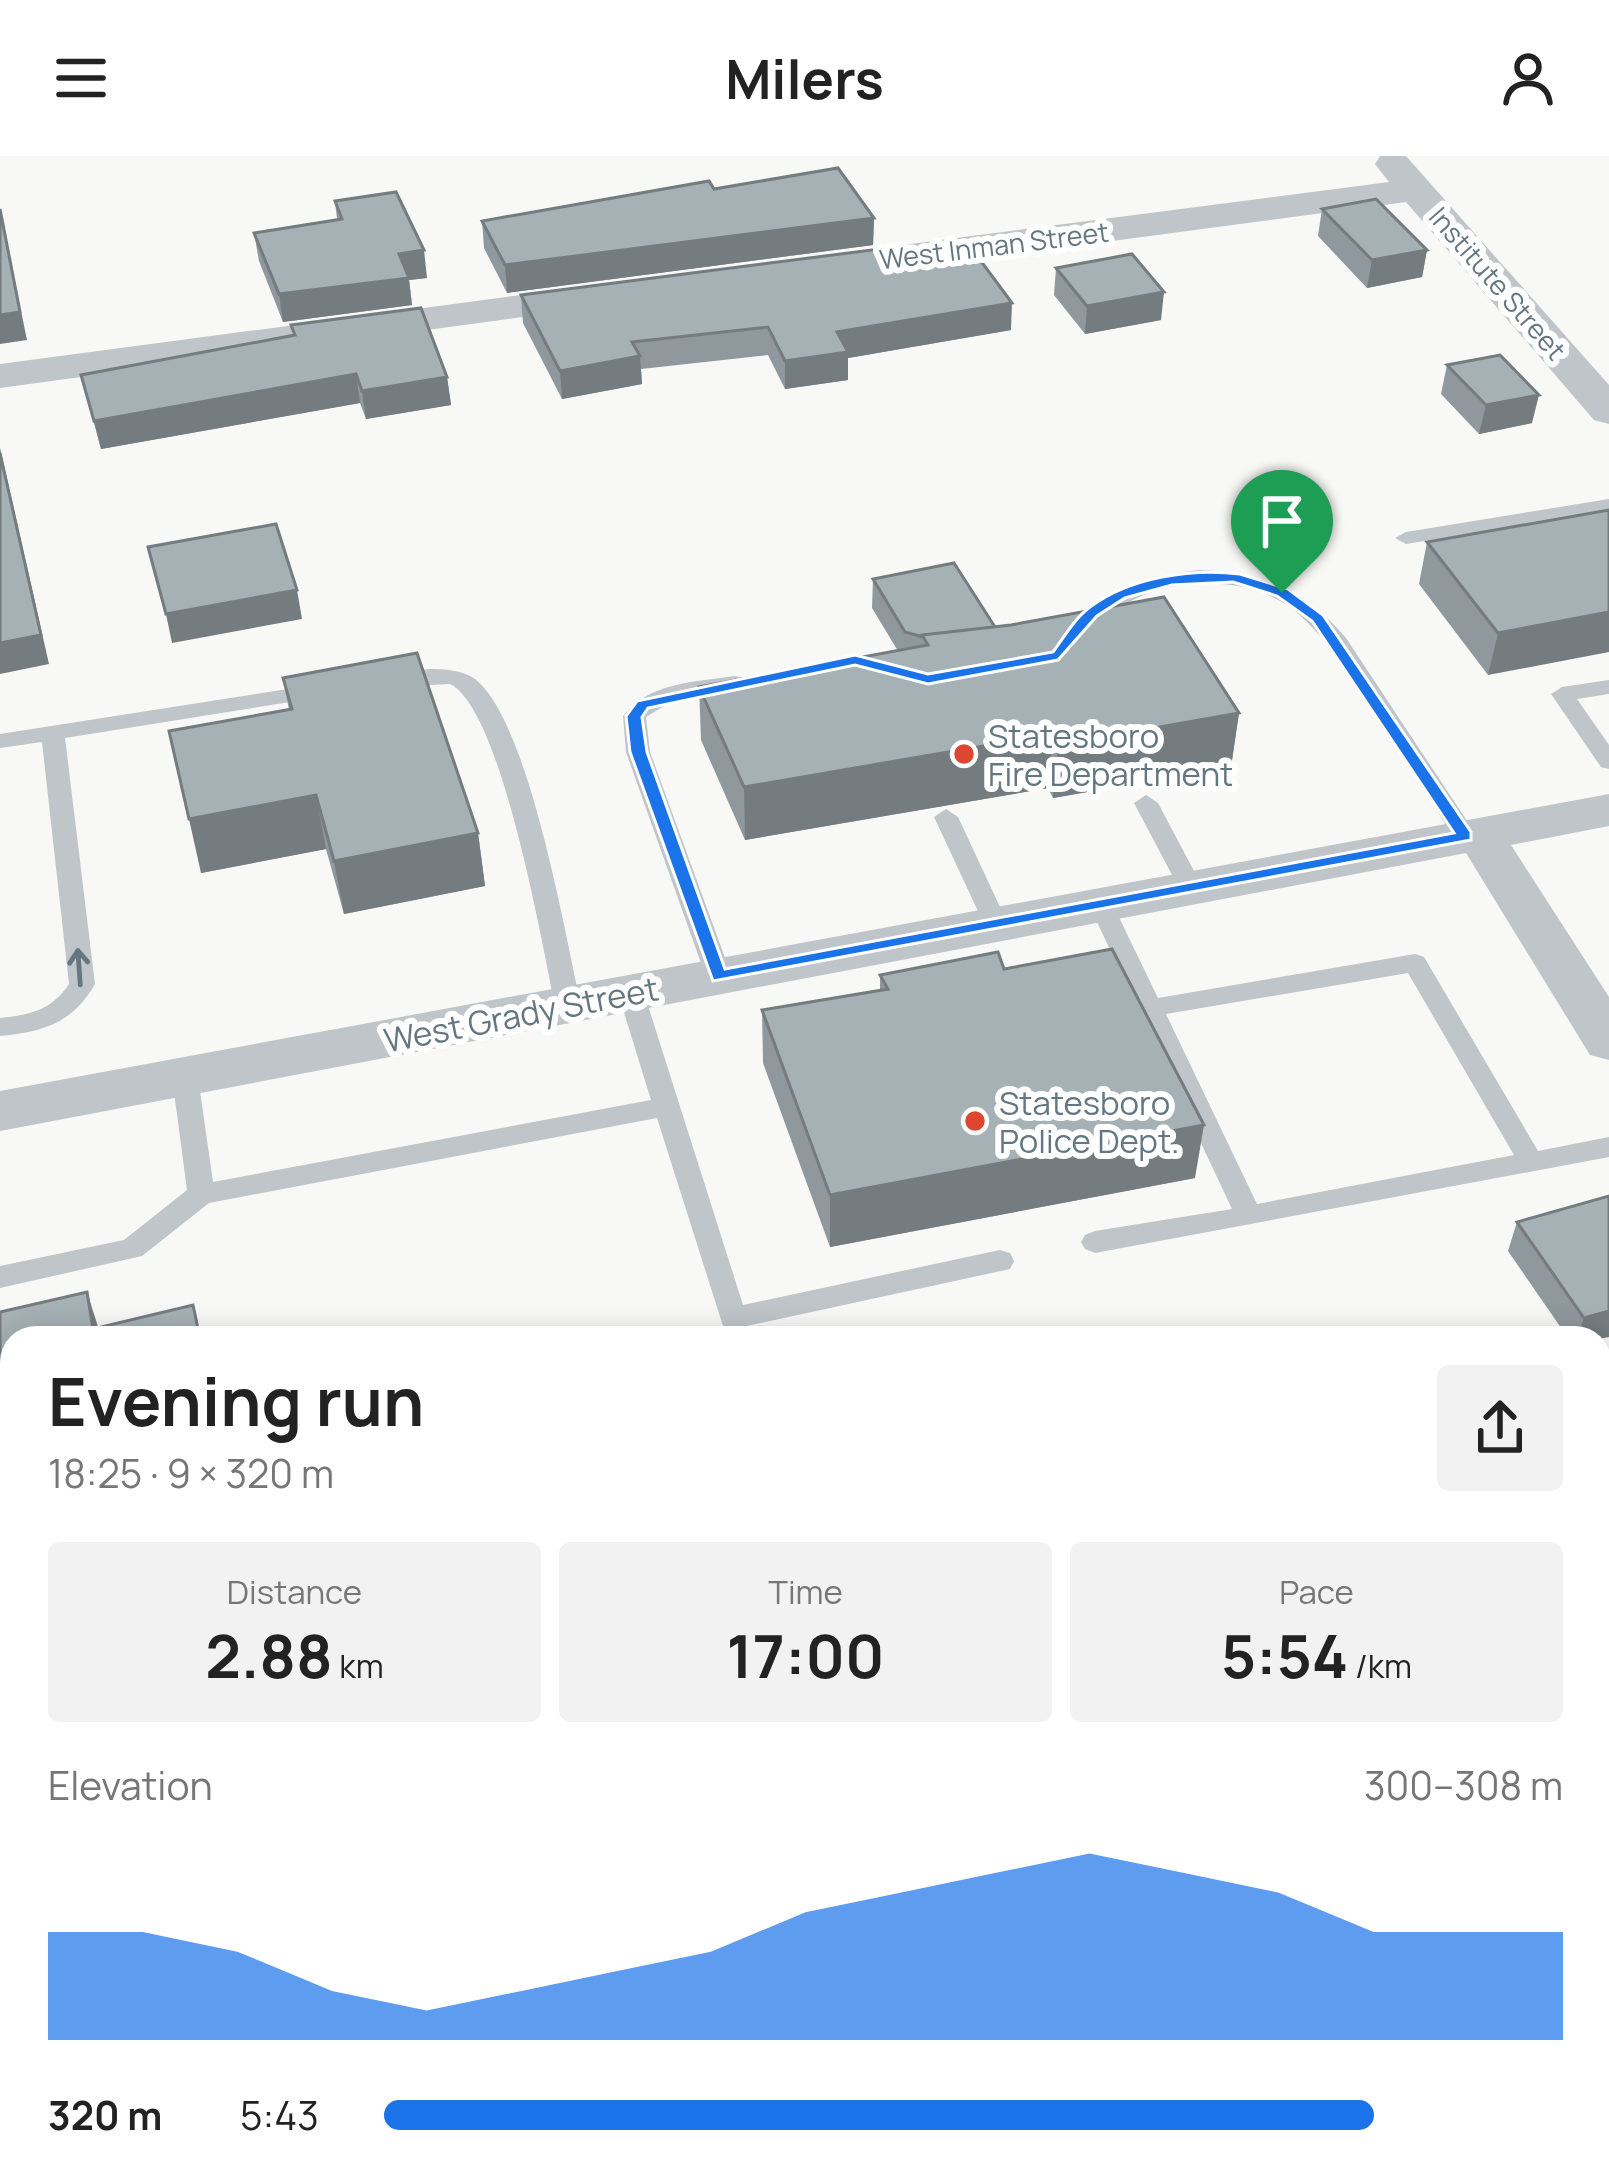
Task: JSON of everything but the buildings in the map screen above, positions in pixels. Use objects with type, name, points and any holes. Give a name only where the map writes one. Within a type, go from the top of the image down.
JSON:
[{"type":"street","name":"Institute Street","points":[[1387,156],[1609,411]]},
{"type":"street","name":"West Inman Street","points":[[779,274],[1416,190]]},
{"type":"street","points":[[0,376],[637,292]]},
{"type":"street","name":"West Grady Street","points":[[0,1112],[1609,810]]},
{"type":"street","points":[[1472,835],[1609,1040]]},
{"type":"lane","points":[[1406,538],[1609,505]]},
{"type":"lane","points":[[1058,656],[1091,613],[1120,595],[1171,580],[1234,577],[1282,593],[1318,618],[1338,643],[1472,835]]},
{"type":"lane","points":[[0,742],[362,685],[443,676],[465,682],[482,697],[501,740],[568,1005]]},
{"type":"lane","points":[[719,977],[638,752],[634,716],[643,704],[669,695],[752,680]]},
{"type":"lane","points":[[1609,687],[1562,694],[1609,762]]},
{"type":"lane","points":[[0,1027],[53,1018],[73,1005],[82,984],[53,734]]},
{"type":"lane","points":[[1146,802],[1191,888]]},
{"type":"lane","points":[[946,817],[996,925]]},
{"type":"lane","points":[[1101,904],[1249,1216]]},
{"type":"lane","points":[[1151,1008],[1415,963],[1531,1162]]},
{"type":"lane","points":[[631,993],[733,1318],[1000,1261]]},
{"type":"lane","points":[[184,1077],[201,1194]]},
{"type":"lane","points":[[0,1277],[133,1249],[201,1194],[667,1107]]},
{"type":"lane","points":[[1095,1242],[1609,1147]]},
{"type":"place","name":"Statesboro Fire Department","points":[[964,754]]},
{"type":"place","name":"Statesboro Police Dept.","points":[[975,1121]]},
{"type":"route","points":[[1234,577],[1282,593],[1318,618],[1338,643],[1465,836],[719,977],[638,752],[634,716],[643,704],[855,660],[928,679],[1058,656],[1091,613],[1120,595],[1171,580],[1234,577]]}]
